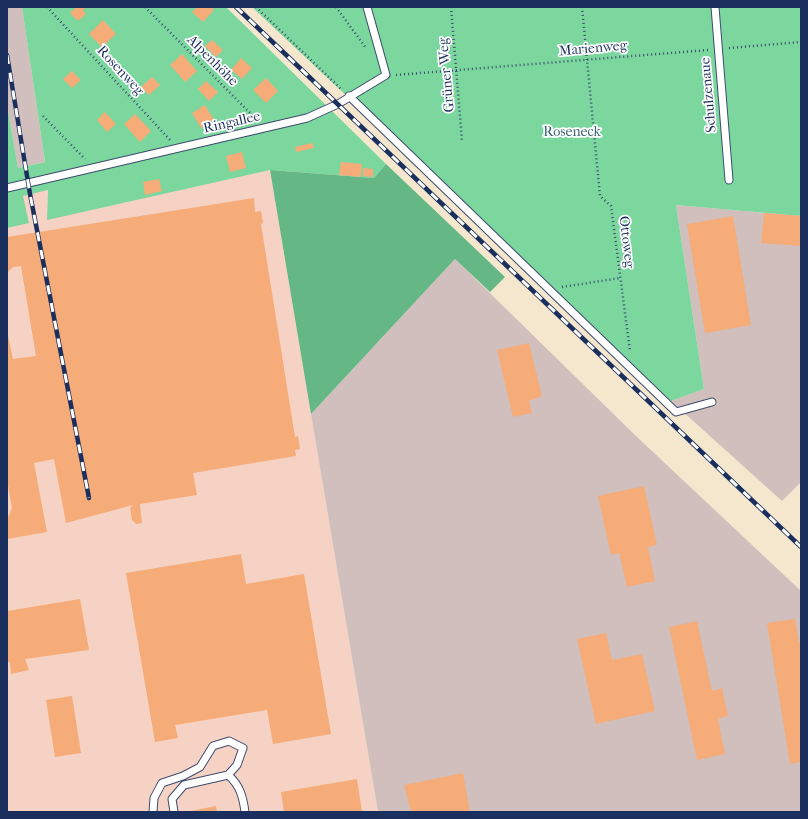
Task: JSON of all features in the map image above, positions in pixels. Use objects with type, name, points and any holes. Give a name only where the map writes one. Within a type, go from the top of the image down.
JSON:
[{"type":"lane","points":[[368,7],[386,75]]},
{"type":"lane","name":"Schulzenaue","points":[[715,7],[729,180]]},
{"type":"lane","name":"Ringallee","points":[[7,188],[307,118],[338,104],[386,75]]},
{"type":"lane","points":[[349,96],[676,412],[712,402]]},
{"type":"lane","points":[[153,812],[154,798],[162,783],[183,776],[200,766],[212,746],[229,741],[243,748],[237,765],[228,775],[184,786],[172,799],[174,812]]},
{"type":"lane","points":[[228,775],[235,781],[242,794],[245,812]]},
{"type":"path","name":"Rosenweg","points":[[47,7],[178,149]]},
{"type":"path","name":"Alpenhöhe","points":[[145,7],[265,129]]},
{"type":"path","points":[[256,7],[349,96]]},
{"type":"path","points":[[336,7],[368,50]]},
{"type":"path","name":"Grüner Weg","points":[[451,7],[462,141]]},
{"type":"path","name":"Ottoweg","points":[[582,7],[600,196],[611,206],[631,357],[627,365]]},
{"type":"path","name":"Marienweg","points":[[386,75],[456,71],[801,42]]},
{"type":"path","points":[[43,116],[92,167]]},
{"type":"path","points":[[551,292],[560,287],[620,278]]},
{"type":"shaded area","points":[[7,7],[22,7],[45,162],[18,168],[7,105]]},
{"type":"shaded area","points":[[270,170],[378,812],[7,812],[7,228],[29,222],[22,196],[48,190],[47,219]]},
{"type":"shaded area","points":[[676,205],[801,216],[801,482],[782,501],[671,401],[704,389]]},
{"type":"shaded area","points":[[455,259],[636,436],[801,591],[801,812],[378,812],[311,414]]},
{"type":"green space","points":[[22,7],[226,7],[386,164],[374,178],[270,170],[47,220],[48,190],[23,196],[29,223],[7,228],[7,105],[18,168],[45,162]]},
{"type":"green space","name":"Roseneck","points":[[252,7],[801,7],[801,216],[676,205],[704,389],[671,401]]},
{"type":"green space","points":[[386,164],[505,277],[490,292],[455,259],[311,414],[270,170],[374,178]]},
{"type":"building","points":[[76,7],[86,7],[83,10],[86,14],[78,21],[70,13]]},
{"type":"building","points":[[197,7],[211,7],[214,10],[203,22],[192,12]]},
{"type":"building","points":[[103,20],[116,34],[102,47],[89,34]]},
{"type":"building","points":[[212,40],[223,50],[216,57],[205,46]]},
{"type":"building","points":[[182,54],[197,71],[185,82],[170,65]]},
{"type":"building","points":[[241,58],[252,68],[242,79],[231,70]]},
{"type":"building","points":[[72,71],[81,80],[72,88],[63,79]]},
{"type":"building","points":[[152,77],[160,85],[149,95],[141,87]]},
{"type":"building","points":[[266,78],[278,91],[266,103],[253,90]]},
{"type":"building","points":[[206,81],[218,92],[209,101],[198,89]]},
{"type":"building","points":[[205,105],[214,120],[201,128],[192,113]]},
{"type":"building","points":[[105,112],[116,124],[107,132],[97,120]]},
{"type":"building","points":[[135,114],[151,131],[140,142],[124,124]]},
{"type":"building","points":[[312,143],[314,148],[296,152],[295,147]]},
{"type":"building","points":[[242,152],[246,168],[230,172],[226,156]]},
{"type":"building","points":[[341,162],[362,164],[361,177],[339,175]]},
{"type":"building","points":[[363,168],[373,169],[373,177],[363,176]]},
{"type":"building","points":[[159,179],[162,191],[145,195],[143,182]]},
{"type":"building","points":[[254,198],[255,212],[261,211],[263,223],[261,224],[295,437],[298,436],[300,449],[295,450],[296,456],[193,473],[197,495],[140,504],[142,523],[136,524],[132,520],[130,508],[133,505],[66,523],[54,459],[34,463],[47,532],[7,539],[7,520],[12,508],[7,480],[7,331],[13,359],[36,356],[21,266],[13,267],[7,273],[7,237]]},
{"type":"building","points":[[764,213],[801,216],[801,246],[761,243]]},
{"type":"building","points":[[733,216],[751,325],[705,333],[687,224]]},
{"type":"building","points":[[529,343],[542,396],[529,401],[532,413],[513,417],[497,350]]},
{"type":"building","points":[[644,486],[657,545],[648,547],[655,581],[627,587],[619,553],[611,555],[598,496]]},
{"type":"building","points":[[241,554],[246,584],[304,574],[331,734],[273,744],[267,710],[175,725],[178,738],[155,742],[126,573]]},
{"type":"building","points":[[80,599],[89,650],[25,659],[29,670],[11,674],[10,662],[7,662],[7,611]]},
{"type":"building","points":[[795,619],[799,642],[801,642],[801,762],[790,764],[767,623]]},
{"type":"building","points":[[697,621],[712,691],[722,688],[728,716],[718,719],[725,754],[697,760],[669,627]]},
{"type":"building","points":[[606,633],[612,660],[642,654],[655,711],[596,724],[577,639]]},
{"type":"building","points":[[72,696],[81,753],[55,757],[46,700]]},
{"type":"building","points":[[463,773],[470,812],[411,812],[404,785]]},
{"type":"building","points":[[357,779],[362,812],[284,812],[281,792]]},
{"type":"building","points":[[216,806],[217,812],[191,812],[191,811]]},
{"type":"railway","points":[[236,7],[801,547]]},
{"type":"railway","points":[[7,55],[30,194],[89,498]]}]
